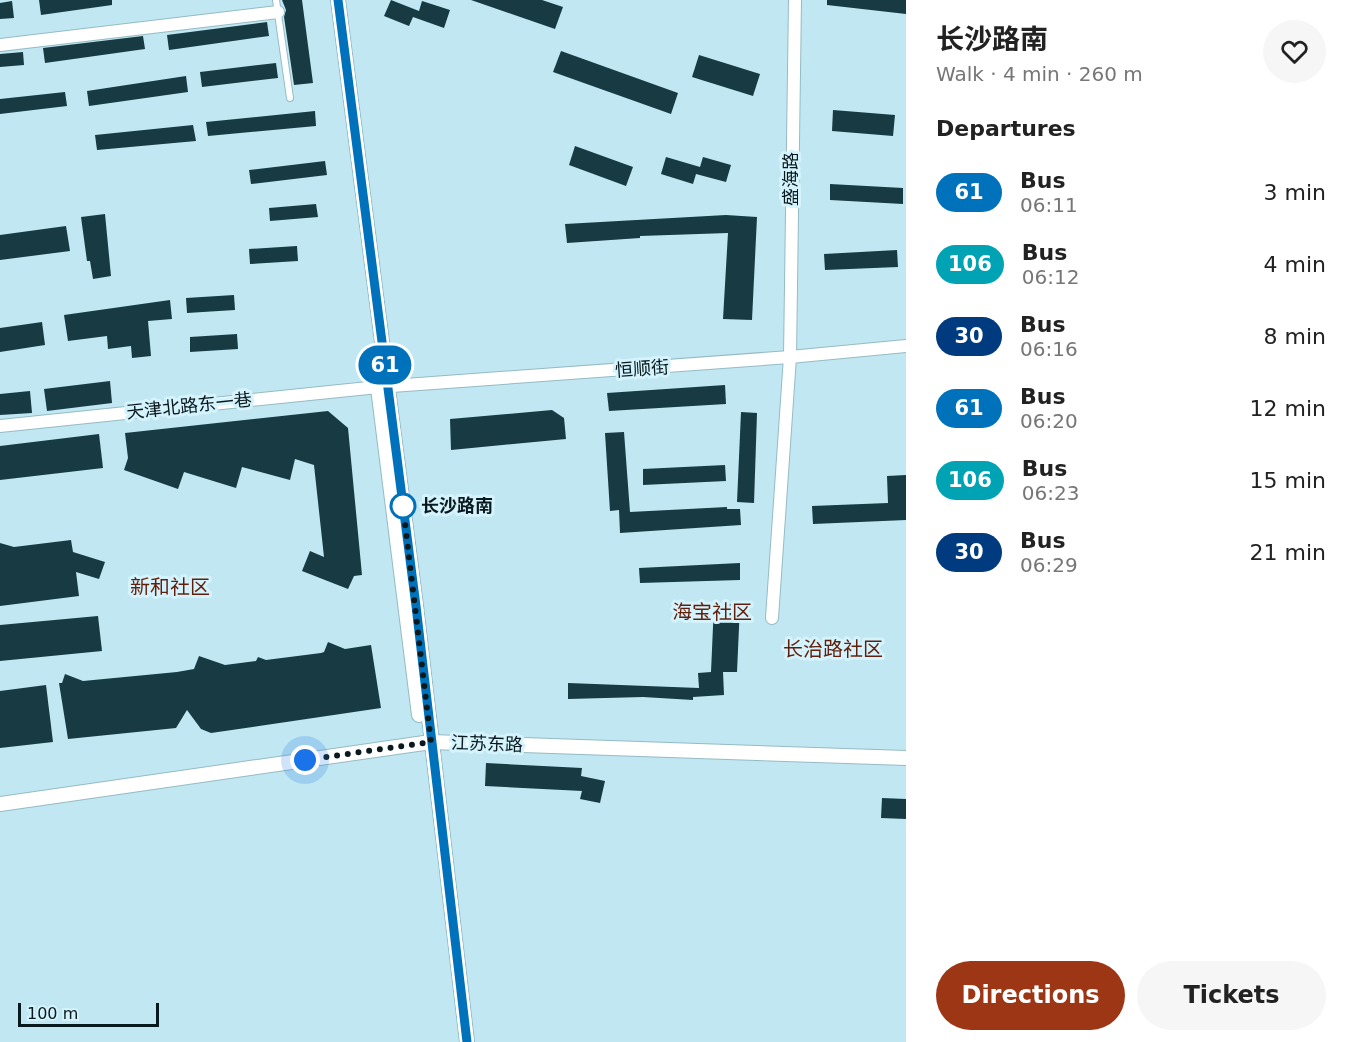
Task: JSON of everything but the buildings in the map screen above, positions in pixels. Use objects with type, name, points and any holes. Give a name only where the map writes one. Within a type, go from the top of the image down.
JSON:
[{"type":"street","points":[[331,0],[383,387]]},
{"type":"street","points":[[338,0],[383,387],[467,1042]]},
{"type":"street","name":"盛海路","points":[[772,618],[790,357],[795,0]]},
{"type":"street","points":[[0,45],[277,6]]},
{"type":"street","name":"恒顺街","points":[[383,387],[790,357],[906,346]]},
{"type":"street","name":"天津北路东一巷","points":[[0,426],[383,387]]},
{"type":"street","points":[[427,742],[459,1042]]},
{"type":"street","name":"江苏东路","points":[[0,804],[427,742],[906,758]]},
{"type":"lane","points":[[277,6],[290,98]]},
{"type":"bus line","name":"61","points":[[338,0],[416,606],[467,1042]]},
{"type":"place","name":"长沙路南","points":[[403,506]]},
{"type":"district","name":"新和社区","points":[[170,587]]},
{"type":"district","name":"海宝社区","points":[[712,612]]},
{"type":"district","name":"长治路社区","points":[[833,649]]},
{"type":"route","points":[[305,760],[431,742],[403,506]]}]
